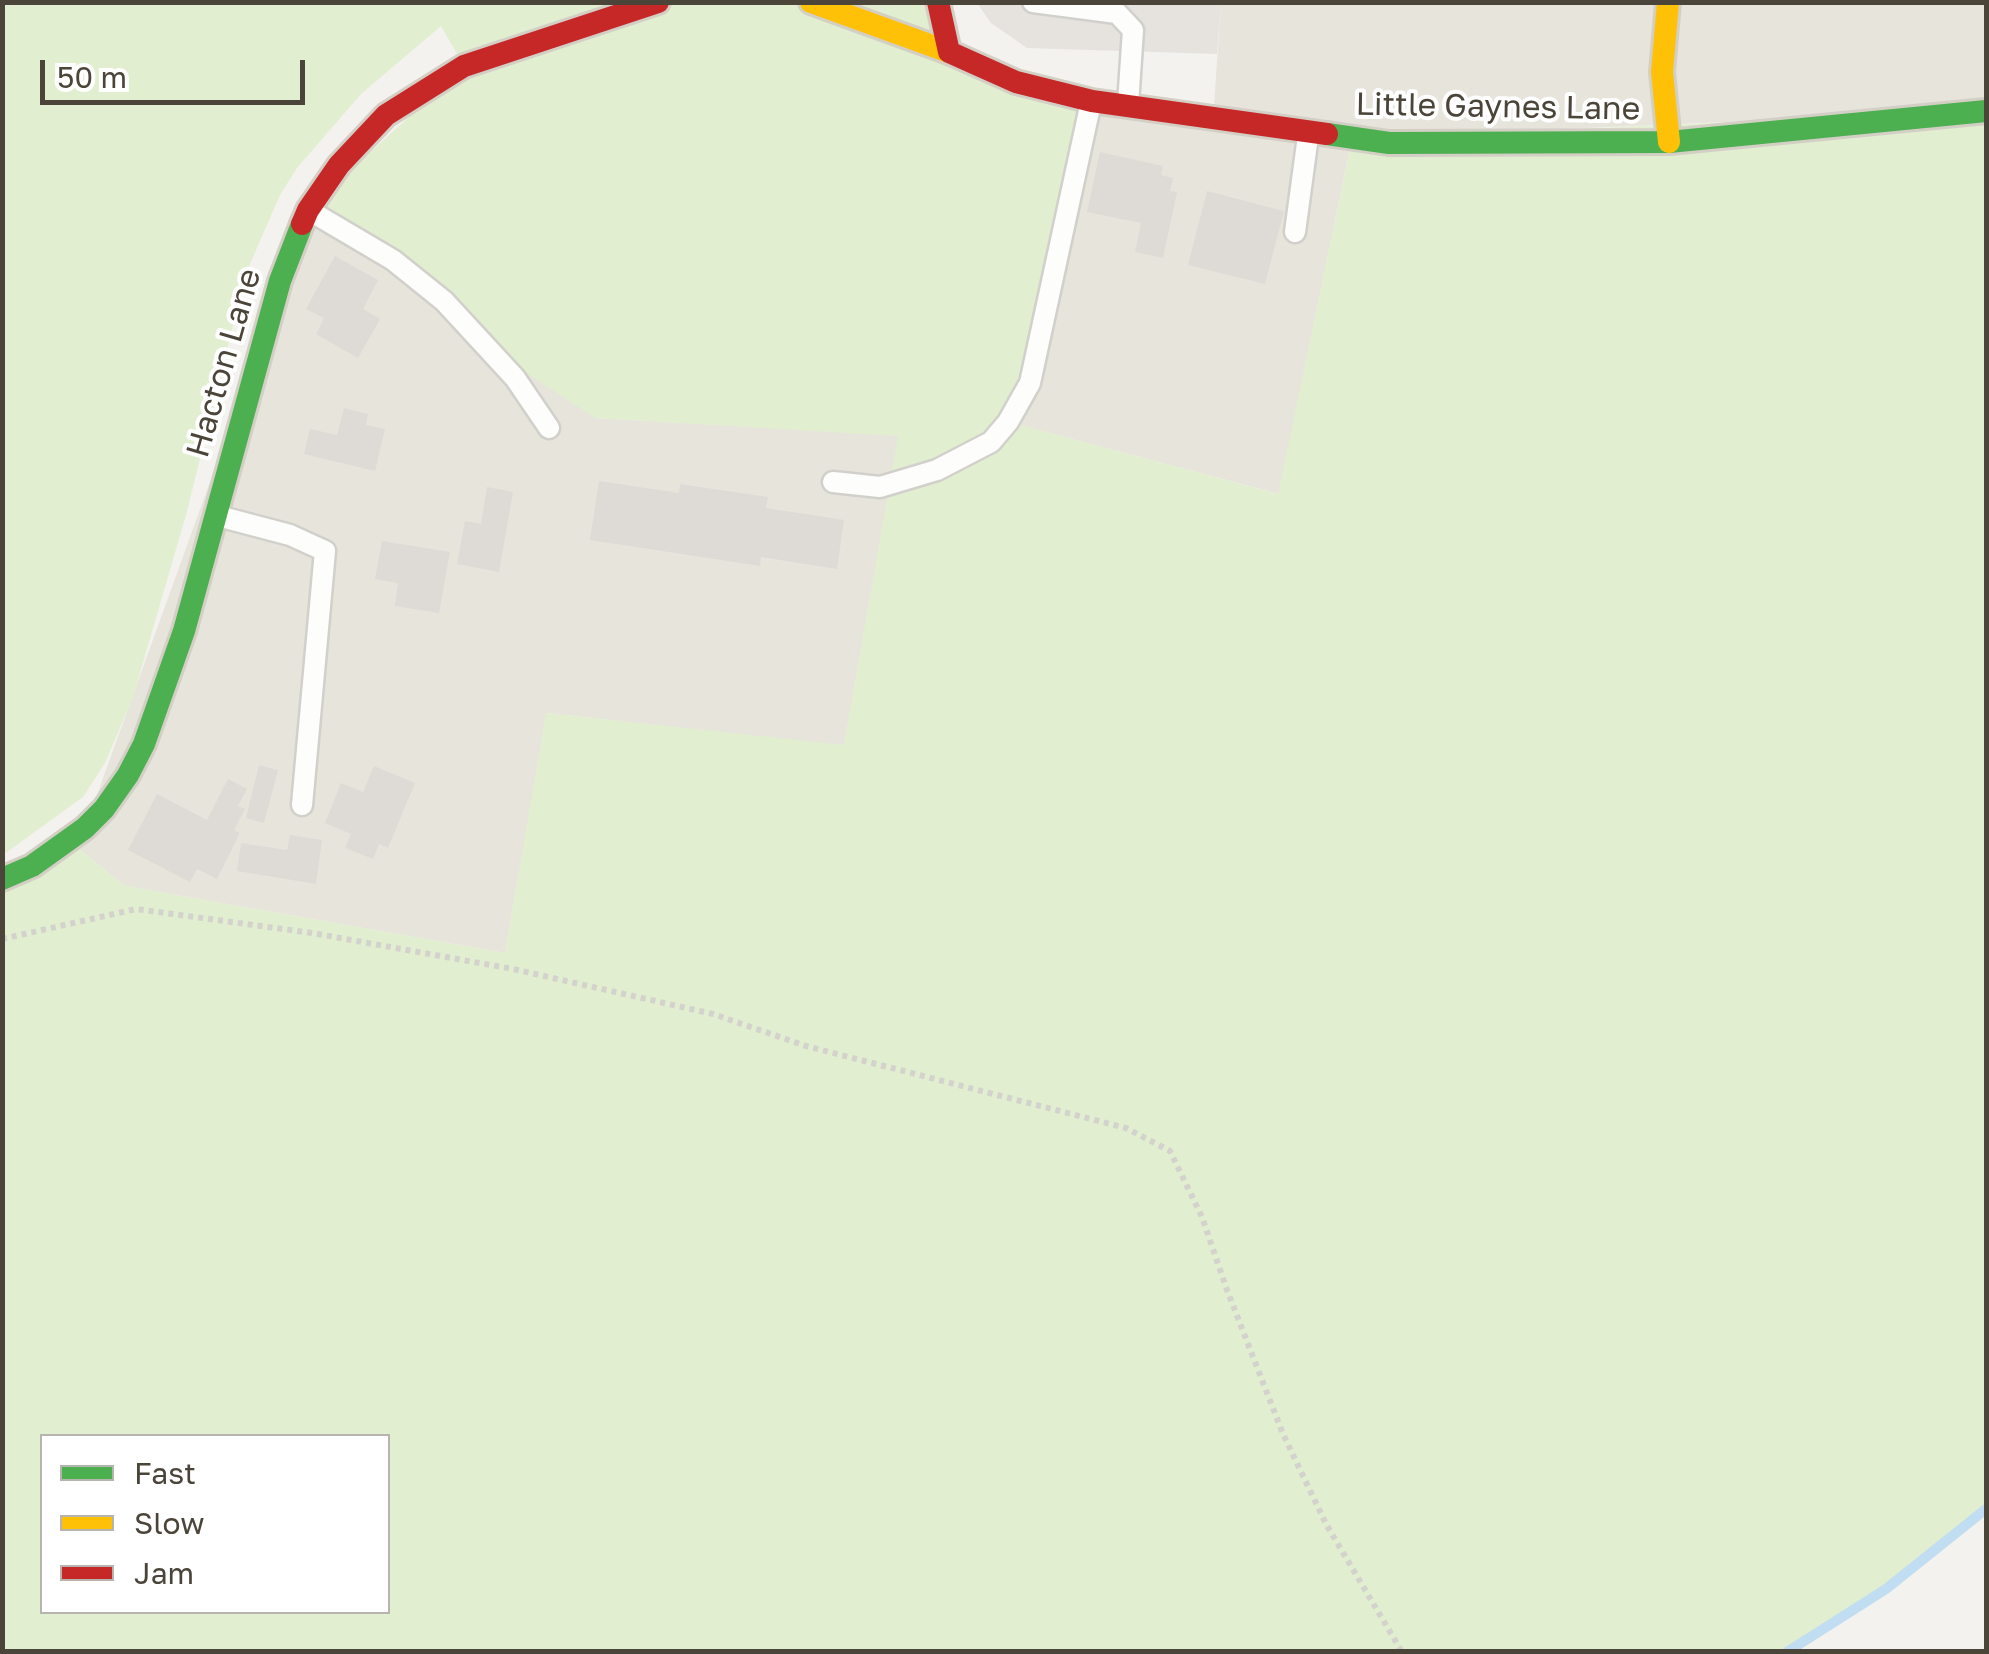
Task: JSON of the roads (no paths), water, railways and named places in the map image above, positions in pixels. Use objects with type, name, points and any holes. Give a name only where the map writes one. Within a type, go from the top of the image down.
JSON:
[{"type":"street","name":"Hacton Lane","points":[[2,879],[32,866],[85,828],[128,775],[166,686],[280,281],[308,210],[339,165],[386,116],[464,66],[658,2]]},
{"type":"street","name":"Little Gaynes Lane","points":[[811,2],[949,52],[1016,82],[1128,106],[1389,143],[1668,142],[1986,111]]},
{"type":"street","points":[[938,2],[949,52]]},
{"type":"street","points":[[1668,2],[1662,72],[1668,142]]},
{"type":"lane","points":[[1032,2],[1117,13],[1133,30],[1128,106]]},
{"type":"lane","points":[[832,482],[880,488],[937,470],[991,442],[1008,422],[1030,383],[1092,100]]},
{"type":"lane","points":[[1294,232],[1308,134]]},
{"type":"lane","points":[[308,210],[393,260],[444,301],[515,378],[549,428]]},
{"type":"lane","points":[[216,516],[290,534],[325,551],[302,805]]},
{"type":"waterway","points":[[1787,1652],[1886,1589],[1986,1509]]}]
